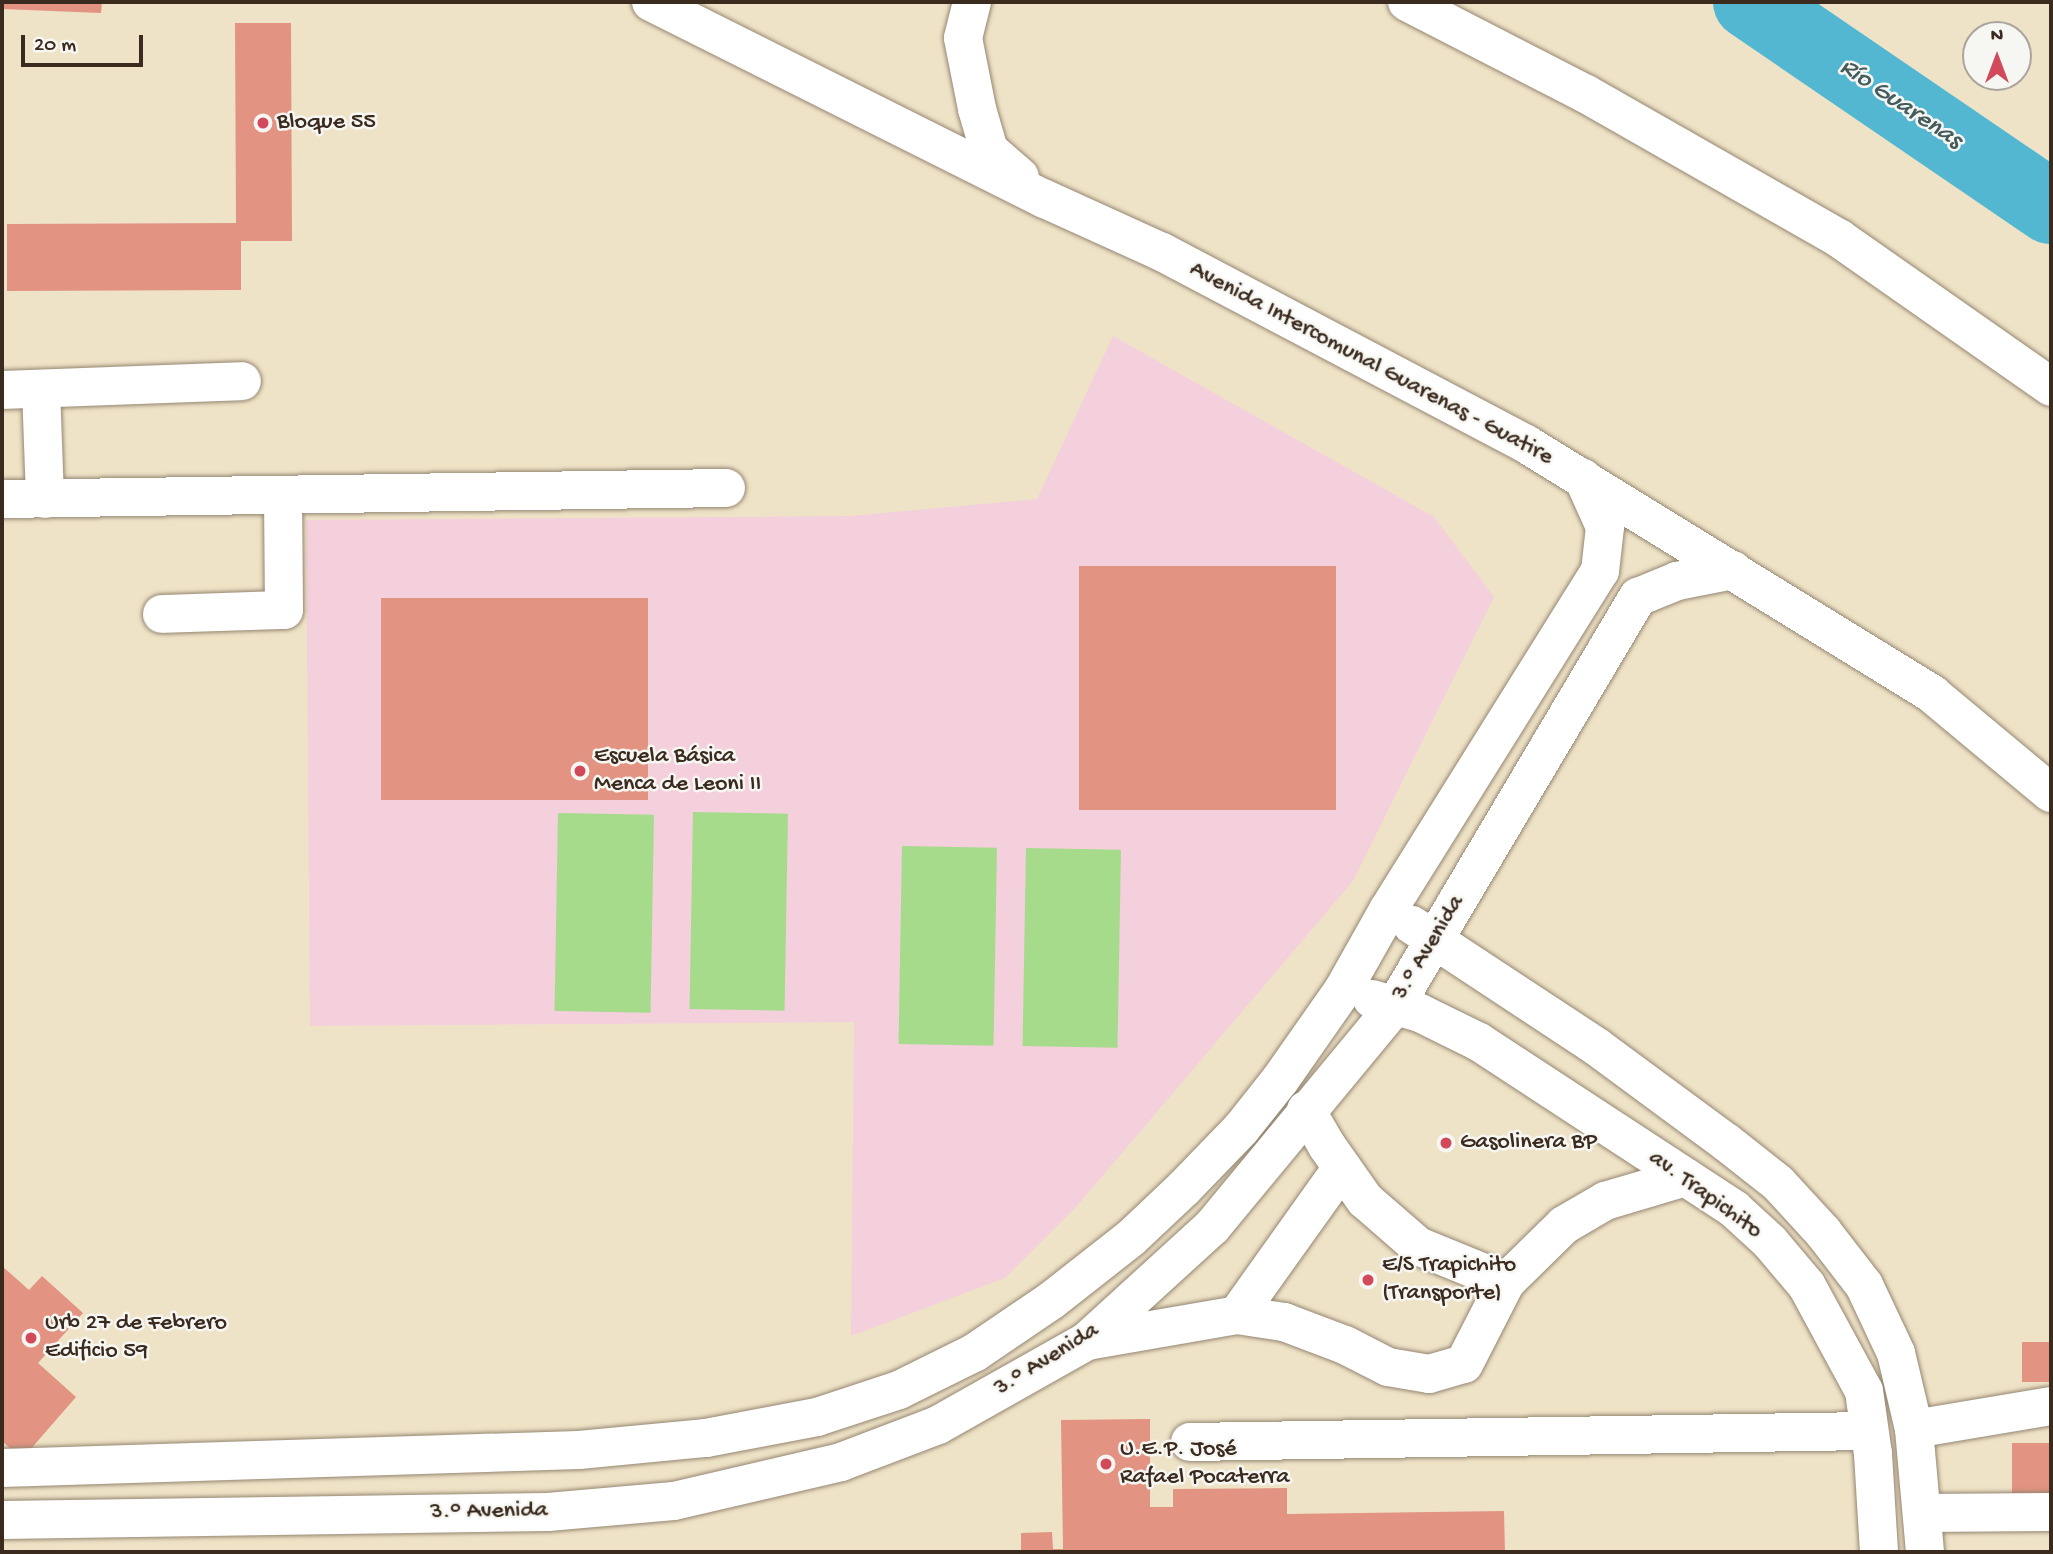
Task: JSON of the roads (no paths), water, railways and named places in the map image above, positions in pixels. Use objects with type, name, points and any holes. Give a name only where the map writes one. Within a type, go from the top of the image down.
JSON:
[{"type":"street","name":"Avenida Intercomunal Guarenas - Guatire","points":[[651,2],[1045,200],[1162,252],[1526,444],[1932,694],[2051,793]]},
{"type":"street","points":[[972,2],[963,38],[969,76],[989,150],[1045,200]]},
{"type":"street","points":[[1407,2],[1586,94],[1840,239],[2051,387]]},
{"type":"street","points":[[2,390],[242,381]]},
{"type":"street","points":[[41,389],[45,499]]},
{"type":"street","name":"3.° Avenida","points":[[2,1468],[579,1450],[706,1438],[817,1417],[899,1390],[974,1353],[1052,1300],[1132,1238],[1241,1129],[1280,1080],[1343,990],[1388,910],[1600,570],[1605,527],[1583,478]]},
{"type":"street","points":[[2,499],[726,488]]},
{"type":"street","points":[[162,614],[284,610],[283,495]]},
{"type":"street","name":"3.° Avenida","points":[[2,1520],[548,1512],[674,1501],[841,1462],[939,1424],[1087,1341],[1212,1227],[1306,1110],[1395,1006],[1637,597],[1677,581],[1733,570]]},
{"type":"street","points":[[1388,910],[1597,1047],[1778,1183],[1823,1231],[1864,1285],[1896,1353],[1914,1429],[1925,1552]]},
{"type":"street","name":"av. Trapichito","points":[[1343,990],[1420,1013],[1479,1042],[1686,1177],[1743,1217],[1770,1242],[1807,1286],[1864,1391],[1878,1500],[1879,1552]]},
{"type":"street","points":[[1306,1110],[1365,1200],[1418,1246],[1506,1282]]},
{"type":"street","points":[[1237,1315],[1342,1168]]},
{"type":"street","points":[[1087,1341],[1237,1315],[1284,1322],[1345,1345],[1388,1367],[1429,1374],[1464,1364],[1506,1282],[1564,1225],[1605,1201],[1686,1177]]},
{"type":"street","points":[[1914,1429],[2051,1406]]},
{"type":"street","points":[[1190,1442],[1870,1431]]},
{"type":"street","points":[[1922,1513],[2051,1511]]},
{"type":"waterway","name":"Río Guarenas","points":[[1750,2],[2051,207]]},
{"type":"place","name":"Bloque 55","points":[[263,123]]},
{"type":"place","name":"Escuela Básica Menca de Leoni II","points":[[580,771]]},
{"type":"place","name":"Gasolinera BP","points":[[1446,1143]]},
{"type":"place","name":"E/S Trapichito (Transporte)","points":[[1368,1280]]},
{"type":"place","name":"Urb 27 de Febrero Edificio 59","points":[[31,1338]]},
{"type":"place","name":"U.E.P. José Rafael Pocaterra","points":[[1106,1464]]}]
